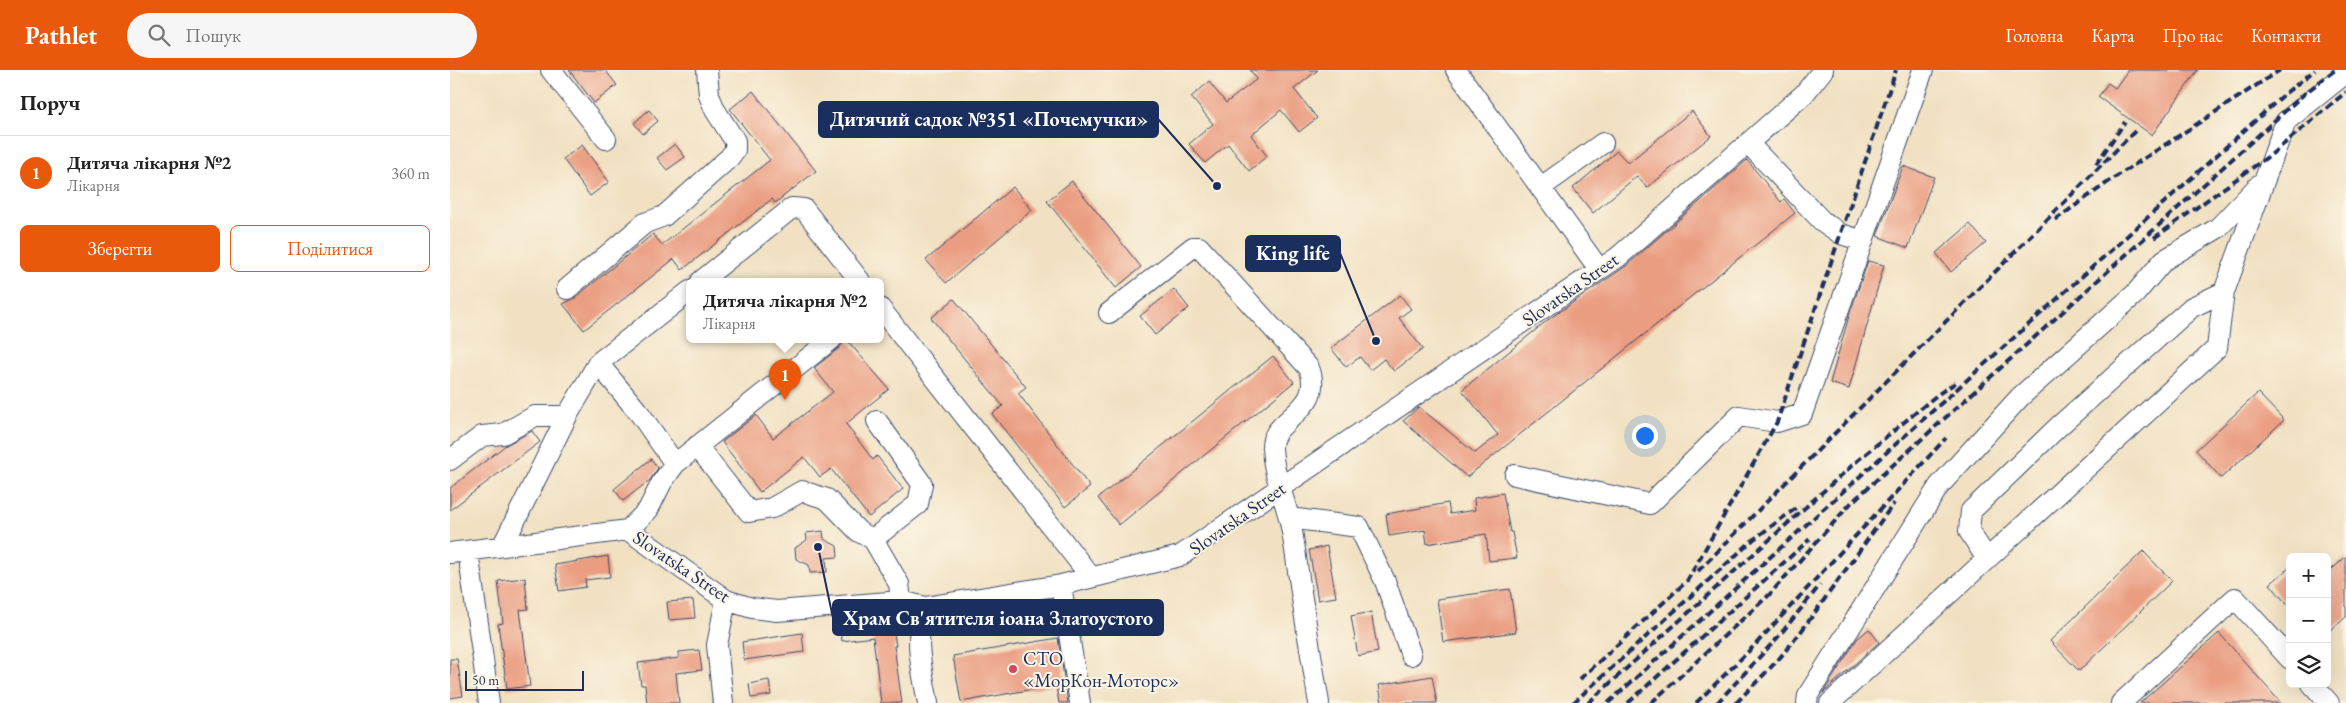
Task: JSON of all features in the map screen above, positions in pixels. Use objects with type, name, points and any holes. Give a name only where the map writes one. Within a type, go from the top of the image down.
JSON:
[{"type":"street","points":[[551,70],[606,140]]},
{"type":"street","points":[[567,289],[645,223],[664,216],[729,158],[734,150],[735,141],[715,110],[709,95],[707,70]]},
{"type":"street","points":[[1456,70],[1599,270]]},
{"type":"street","name":"Slovatska Street","points":[[459,552],[628,530],[726,600],[752,608],[777,611],[901,601],[925,607],[1061,585],[1180,556],[1618,257],[1804,94],[1823,70]]},
{"type":"street","points":[[1516,476],[1650,504],[1738,416],[1777,422],[1802,414],[1924,70]]},
{"type":"street","points":[[1830,703],[2218,348],[2224,292],[2265,179],[2272,153],[2286,121],[2346,73]]},
{"type":"street","points":[[1540,188],[1603,143]]},
{"type":"street","points":[[1748,143],[1822,221],[1841,234],[1863,241]]},
{"type":"street","points":[[1807,703],[1813,687],[1939,486],[2020,397],[2135,294],[2164,260],[2218,228],[2265,179]]},
{"type":"street","points":[[705,278],[792,208],[799,207],[804,209],[858,278]]},
{"type":"street","points":[[1109,313],[1193,247],[1203,250],[1252,307],[1309,368],[1313,378],[1313,388],[1308,399],[1286,425],[1276,432],[1272,440],[1278,489],[1289,518],[1319,703]]},
{"type":"street","points":[[1987,559],[1969,531],[1971,511],[2058,426],[2192,307],[2224,292]]},
{"type":"street","points":[[503,545],[567,416],[598,363],[686,293]]},
{"type":"street","points":[[884,313],[1091,578]]},
{"type":"street","points":[[628,530],[648,510],[662,482],[675,464],[827,343]]},
{"type":"street","points":[[598,363],[640,414],[675,464]]},
{"type":"street","points":[[450,460],[482,436],[503,434],[535,416],[567,416]]},
{"type":"street","points":[[874,538],[918,504],[922,484],[877,421]]},
{"type":"street","points":[[697,446],[749,512],[772,508],[802,491],[827,499],[860,532],[874,538],[899,584],[901,601]]},
{"type":"street","points":[[1289,518],[1359,527],[1385,581],[1411,655]]},
{"type":"street","points":[[459,552],[490,703]]},
{"type":"street","points":[[1061,585],[1080,703]]},
{"type":"street","points":[[2121,703],[2235,598],[2286,655]]},
{"type":"street","points":[[723,703],[717,646],[726,600]]},
{"type":"street","points":[[925,607],[918,626],[918,647],[928,703]]},
{"type":"street","points":[[2316,688],[2329,703]]},
{"type":"building","points":[[569,70],[605,70],[617,85],[594,103]]},
{"type":"building","points":[[1250,70],[1318,70],[1294,89],[1317,118],[1299,132],[1281,110],[1251,135],[1267,156],[1249,171],[1228,144],[1205,163],[1189,144],[1213,124],[1191,97],[1209,82],[1226,103],[1257,79]]},
{"type":"building","points":[[2128,70],[2198,70],[2152,135],[2098,97],[2108,83],[2115,88]]},
{"type":"building","points":[[753,91],[816,171],[775,203],[772,199],[682,270],[674,259],[584,330],[563,304],[575,298],[653,234],[662,245],[770,160],[730,109]]},
{"type":"building","points":[[649,110],[658,121],[643,134],[634,123]]},
{"type":"building","points":[[1692,111],[1711,136],[1647,188],[1637,176],[1593,213],[1573,188],[1617,151],[1628,163]]},
{"type":"building","points":[[675,144],[685,157],[667,170],[657,158]]},
{"type":"building","points":[[582,145],[609,182],[590,196],[563,159]]},
{"type":"building","points":[[1747,160],[1781,202],[1784,199],[1795,213],[1467,477],[1403,421],[1419,407],[1475,453],[1498,435],[1462,390],[1549,319],[1626,266]]},
{"type":"building","points":[[1903,166],[1934,177],[1908,248],[1877,236]]},
{"type":"building","points":[[1072,181],[1141,267],[1116,288],[1047,201]]},
{"type":"building","points":[[1013,187],[1032,210],[946,283],[926,260]]},
{"type":"building","points":[[1970,224],[1986,243],[1951,272],[1936,253]]},
{"type":"building","points":[[1868,261],[1884,265],[1849,389],[1830,383],[1849,316]]},
{"type":"building","points":[[1174,289],[1189,308],[1155,335],[1140,316]]},
{"type":"building","points":[[1400,295],[1411,309],[1399,318],[1423,349],[1394,371],[1384,359],[1370,370],[1360,357],[1346,367],[1331,348]]},
{"type":"building","points":[[954,299],[1026,387],[1018,393],[1090,487],[1065,507],[992,414],[1003,406],[931,318]]},
{"type":"building","points":[[843,343],[849,343],[889,389],[846,424],[873,460],[877,456],[903,489],[869,517],[831,469],[820,477],[804,457],[760,492],[722,442],[756,415],[773,438],[833,392],[814,368]]},
{"type":"building","points":[[1273,356],[1294,382],[1119,525],[1098,498]]},
{"type":"building","points":[[2258,393],[2284,420],[2221,478],[2196,450]]},
{"type":"building","points":[[532,431],[540,442],[450,510],[450,488],[506,445]]},
{"type":"building","points":[[651,459],[658,468],[650,480],[623,501],[614,489]]},
{"type":"building","points":[[1503,493],[1517,558],[1489,561],[1486,534],[1427,544],[1425,530],[1389,536],[1386,514],[1448,503],[1450,514],[1475,510],[1474,498]]},
{"type":"building","points":[[823,531],[824,539],[837,546],[838,557],[826,558],[827,572],[810,573],[809,565],[796,559],[795,548],[807,540],[806,533]]},
{"type":"building","points":[[1327,546],[1336,597],[1318,600],[1309,550]]},
{"type":"building","points":[[2143,551],[2172,581],[2079,671],[2050,641]]},
{"type":"building","points":[[608,556],[610,577],[585,580],[586,587],[559,591],[555,565]]},
{"type":"building","points":[[2346,557],[2346,617],[2331,630],[2331,598],[2331,570]]},
{"type":"building","points":[[2286,570],[2286,603],[2270,584]]},
{"type":"building","points":[[525,578],[528,609],[520,610],[530,686],[507,689],[498,624],[503,623],[498,581]]},
{"type":"building","points":[[1510,589],[1516,632],[1443,642],[1437,599]]},
{"type":"building","points":[[693,600],[695,618],[669,620],[667,602]]},
{"type":"building","points":[[1371,612],[1378,652],[1358,656],[1351,616]]},
{"type":"building","points":[[892,621],[902,703],[881,703],[873,637],[842,641],[840,628]]},
{"type":"building","points":[[1869,629],[1879,642],[1823,693],[1857,639]]},
{"type":"building","points":[[802,633],[804,652],[744,660],[742,642]]},
{"type":"building","points":[[2219,633],[2281,703],[2140,703]]},
{"type":"building","name":"СТО «МорКон-Моторс»","points":[[1058,638],[1068,703],[1059,703],[1056,685],[961,702],[953,656]]},
{"type":"building","points":[[699,650],[702,670],[676,673],[679,703],[647,703],[645,685],[641,685],[638,663],[679,658],[679,652]]},
{"type":"building","points":[[450,659],[457,659],[463,696],[450,698]]},
{"type":"building","points":[[1432,676],[1437,703],[1382,703],[1379,685]]},
{"type":"building","points":[[769,680],[771,695],[751,698],[749,684]]},
{"type":"railway","points":[[1580,679],[1687,581],[1777,422],[1896,70]]},
{"type":"railway","points":[[2055,220],[2114,178],[2280,70]]},
{"type":"railway","points":[[1608,703],[2287,92],[2315,70]]},
{"type":"railway","points":[[1651,703],[1769,595],[1852,502],[2304,94],[2335,70]]},
{"type":"railway","points":[[2154,238],[2273,153],[2346,92]]},
{"type":"railway","points":[[2096,164],[2125,122]]},
{"type":"railway","points":[[1698,571],[2137,129]]},
{"type":"railway","points":[[1588,703],[1857,461],[1937,395],[1958,381]]},
{"type":"railway","points":[[1696,703],[1754,646],[1946,438]]},
{"type":"railway","points":[[1736,703],[1778,660],[1800,633],[1894,503]]},
{"type":"railway","points":[[1573,703],[1754,539],[1799,506]]},
{"type":"railway","points":[[1628,703],[1810,539]]},
{"type":"railway","points":[[1717,703],[1779,636],[1820,585]]},
{"type":"place","name":"Дитячий садок №351 «Почемучки»","points":[[1217,186]]},
{"type":"place","name":"King life","points":[[1376,341]]},
{"type":"place","name":"Дитяча лікарня №2","points":[[785,400]]},
{"type":"place","name":"Храм Св'ятителя іоана Златоустого","points":[[818,547]]},
{"type":"place","name":"СТО «МорКон-Моторс»","points":[[1013,669]]}]
